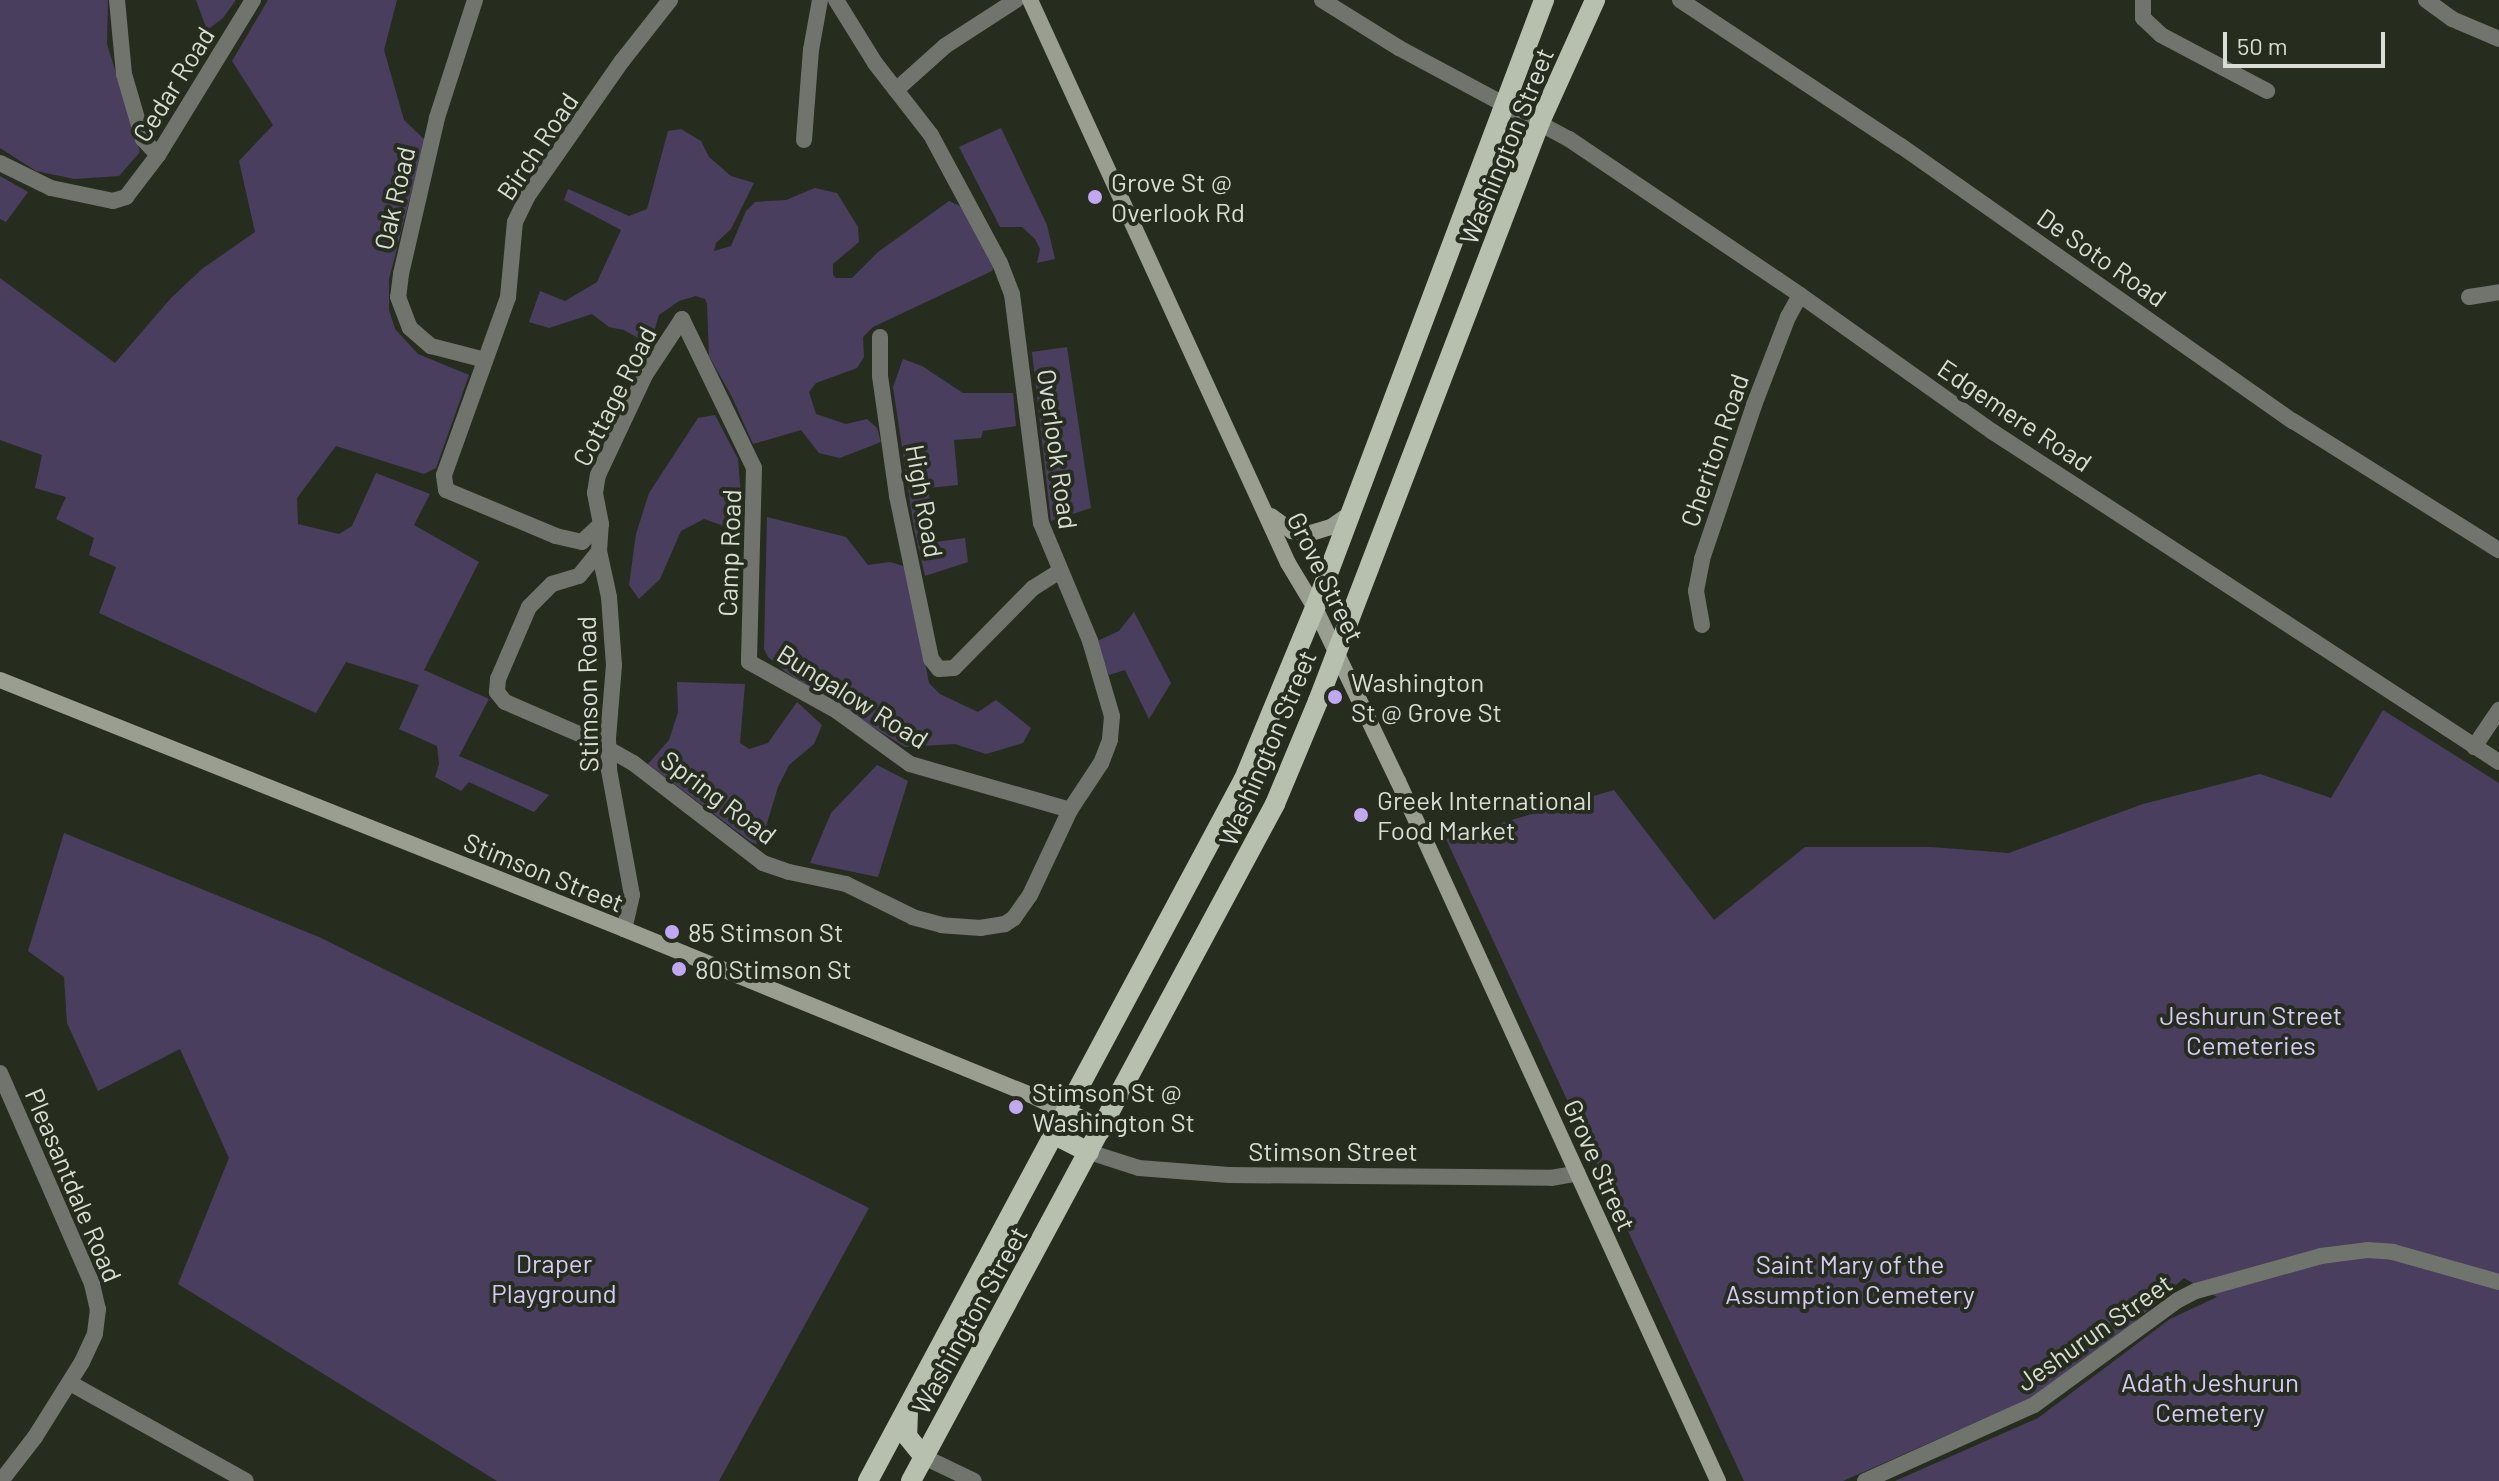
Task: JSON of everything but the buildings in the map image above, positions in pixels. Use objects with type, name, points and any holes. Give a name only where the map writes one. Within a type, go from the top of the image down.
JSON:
[{"type":"main road","name":"Grove Street","points":[[1030,0],[1267,511],[1288,563],[1315,608],[1336,652],[1718,1481]]},
{"type":"main road","name":"Washington Street","points":[[868,1481],[1227,815],[1272,717],[1544,0]]},
{"type":"main road","name":"Washington Street","points":[[911,1481],[1264,828],[1306,734],[1540,122],[1595,0]]},
{"type":"main road","points":[[1267,511],[1283,527],[1301,533],[1321,531],[1351,513]]},
{"type":"main road","name":"Stimson Street","points":[[0,680],[624,929],[1017,1089],[1067,1113]]},
{"type":"main road","points":[[1067,1113],[1101,1130]]},
{"type":"main road","points":[[1055,1135],[1089,1152]]},
{"type":"main road","points":[[909,1405],[907,1436],[924,1457]]},
{"type":"street","points":[[117,0],[124,74],[143,139],[158,155]]},
{"type":"street","name":"Cedar Road","points":[[0,163],[37,182],[68,192],[113,201],[132,193],[253,0]]},
{"type":"street","name":"Birch Road","points":[[601,524],[582,542],[556,536],[446,490],[444,475],[508,297],[515,222],[527,197],[670,0]]},
{"type":"street","points":[[804,140],[811,50],[820,0]]},
{"type":"street","name":"Overlook Road","points":[[836,0],[896,90],[931,135],[1000,263],[1012,294],[1038,507],[1059,572],[1090,641],[1112,716],[1110,740],[1101,763],[1070,810],[1030,895],[1014,918]]},
{"type":"street","points":[[896,90],[945,46],[1016,0]]},
{"type":"street","name":"Edgemere Road","points":[[1322,0],[1399,48],[1540,122],[1800,295],[2006,440],[2499,762]]},
{"type":"street","name":"De Soto Road","points":[[1680,0],[1901,146],[2293,421],[2499,550]]},
{"type":"street","points":[[2143,0],[2143,18],[2161,35],[2267,91]]},
{"type":"street","points":[[2426,0],[2452,19],[2499,39]]},
{"type":"street","name":"Oak Road","points":[[471,1],[437,118],[398,297],[410,328],[431,346],[485,360]]},
{"type":"street","points":[[2469,297],[2499,292]]},
{"type":"street","name":"Cheriton Road","points":[[1702,625],[1696,591],[1702,559],[1754,405],[1788,317],[1800,295]]},
{"type":"street","name":"Cottage Road","points":[[599,551],[601,524],[595,503],[598,475],[645,375],[682,319]]},
{"type":"street","name":"Camp Road","points":[[682,319],[754,468],[749,662]]},
{"type":"street","name":"High Road","points":[[880,337],[880,376],[897,496],[928,649],[939,669],[954,668],[1033,588],[1059,572]]},
{"type":"street","name":"Spring Road","points":[[599,551],[579,576],[552,584],[529,607],[498,679],[497,692],[505,702],[608,747],[633,763],[741,849],[775,868],[846,884],[933,923],[981,928],[1005,924],[1014,918]]},
{"type":"street","name":"Stimson Road","points":[[599,551],[609,597],[614,665],[608,747],[632,895],[624,929]]},
{"type":"street","name":"Bungalow Road","points":[[749,662],[837,711],[910,764],[1070,810]]},
{"type":"street","points":[[2474,747],[2499,710]]},
{"type":"street","name":"Pleasantdale Road","points":[[0,1073],[96,1296],[95,1334],[70,1383],[1,1481]]},
{"type":"street","name":"Stimson Street","points":[[1089,1152],[1139,1168],[1229,1175],[1551,1178],[1578,1173]]},
{"type":"street","name":"Jeshurun Street","points":[[1865,1481],[2034,1405],[2178,1300],[2196,1291],[2321,1256],[2367,1250],[2407,1256],[2499,1282]]},
{"type":"street","points":[[70,1383],[246,1481]]},
{"type":"street","points":[[924,1457],[974,1481]]},
{"type":"green space","points":[[0,0],[108,0],[107,44],[140,152],[119,176],[74,179],[36,171],[0,148]]},
{"type":"green space","points":[[196,0],[236,0],[223,18],[207,30]]},
{"type":"green space","points":[[268,0],[397,0],[384,50],[404,120],[425,140],[389,279],[389,310],[395,329],[418,354],[469,375],[436,468],[424,474],[336,446],[297,498],[298,524],[339,534],[352,526],[376,473],[430,494],[414,525],[479,562],[424,670],[489,699],[459,756],[549,795],[534,812],[469,782],[461,791],[435,777],[439,764],[437,746],[399,729],[419,685],[346,662],[316,713],[99,613],[116,567],[89,555],[94,538],[56,519],[66,497],[35,488],[42,455],[0,440],[0,278],[115,363],[171,298],[202,269],[255,232],[239,161],[273,125],[232,61]]},
{"type":"green space","points":[[1001,128],[1047,225],[1055,259],[1037,263],[1040,249],[1035,239],[1022,227],[1000,227],[959,147]]},
{"type":"green space","points":[[681,129],[701,141],[709,157],[731,176],[754,183],[731,229],[716,243],[714,251],[731,246],[746,211],[755,202],[786,200],[815,188],[837,193],[858,227],[859,242],[833,264],[836,278],[852,278],[878,252],[949,201],[962,207],[994,265],[992,271],[873,327],[863,337],[864,357],[857,368],[816,383],[809,392],[816,414],[846,424],[867,419],[877,428],[881,442],[840,458],[819,453],[801,430],[753,444],[709,356],[705,299],[696,296],[679,301],[659,315],[650,345],[624,330],[609,327],[592,314],[549,328],[529,322],[540,291],[565,301],[597,282],[621,230],[564,200],[568,189],[629,216],[647,209],[668,131]]},
{"type":"green space","points":[[0,176],[28,192],[6,222],[0,219]]},
{"type":"green space","points":[[1067,347],[1091,508],[1051,521],[1032,352]]},
{"type":"green space","points":[[903,359],[922,366],[963,393],[1013,393],[1016,426],[983,431],[981,438],[954,440],[958,485],[928,488],[936,542],[965,538],[968,562],[925,576],[914,528],[893,387]]},
{"type":"green space","points":[[715,415],[738,459],[742,509],[738,531],[704,519],[681,531],[660,579],[639,599],[629,585],[636,534],[649,493],[698,418]]},
{"type":"green space","points":[[767,517],[846,537],[868,565],[890,562],[907,567],[929,683],[940,694],[978,712],[996,700],[1031,728],[1023,743],[986,754],[955,744],[905,747],[787,673],[768,657],[764,649]]},
{"type":"green space","points":[[1134,612],[1171,683],[1149,719],[1125,670],[1109,675],[1095,642],[1119,631]]},
{"type":"green space","points":[[677,682],[745,684],[740,743],[749,749],[768,743],[797,702],[822,725],[814,744],[789,765],[778,787],[767,823],[766,847],[751,842],[648,764],[669,740],[678,712]]},
{"type":"green space","points":[[2383,710],[2499,783],[2499,1481],[1895,1481],[2038,1418],[2170,1319],[2217,1297],[2184,1278],[2132,1324],[2029,1399],[1843,1481],[1744,1481],[1446,839],[1614,790],[1714,920],[1805,847],[1931,847],[2009,853],[2143,804],[2260,774],[2331,798]]},
{"type":"green space","points":[[877,765],[908,781],[878,877],[810,863],[831,813]]},
{"type":"green space","name":"Draper Playground","points":[[64,833],[319,937],[869,1208],[719,1481],[497,1481],[178,1284],[229,1158],[180,1049],[98,1091],[67,1023],[64,977],[28,951]]},
{"type":"place","name":"Grove St @ Overlook Rd","points":[[1095,197]]},
{"type":"place","name":"Washington St @ Grove St","points":[[1335,697]]},
{"type":"place","name":"Greek International Food Market","points":[[1361,815]]},
{"type":"place","name":"85 Stimson St","points":[[672,932]]},
{"type":"place","name":"80 Stimson St","points":[[679,969]]},
{"type":"place","name":"Stimson St @ Washington St","points":[[1016,1107]]},
{"type":"park label","name":"Jeshurun Street Cemeteries","points":[[2251,1030]]},
{"type":"park label","name":"Saint Mary of the Assumption Cemetery","points":[[1850,1279]]},
{"type":"park label","name":"Adath Jeshurun Cemetery","points":[[2210,1397]]}]
